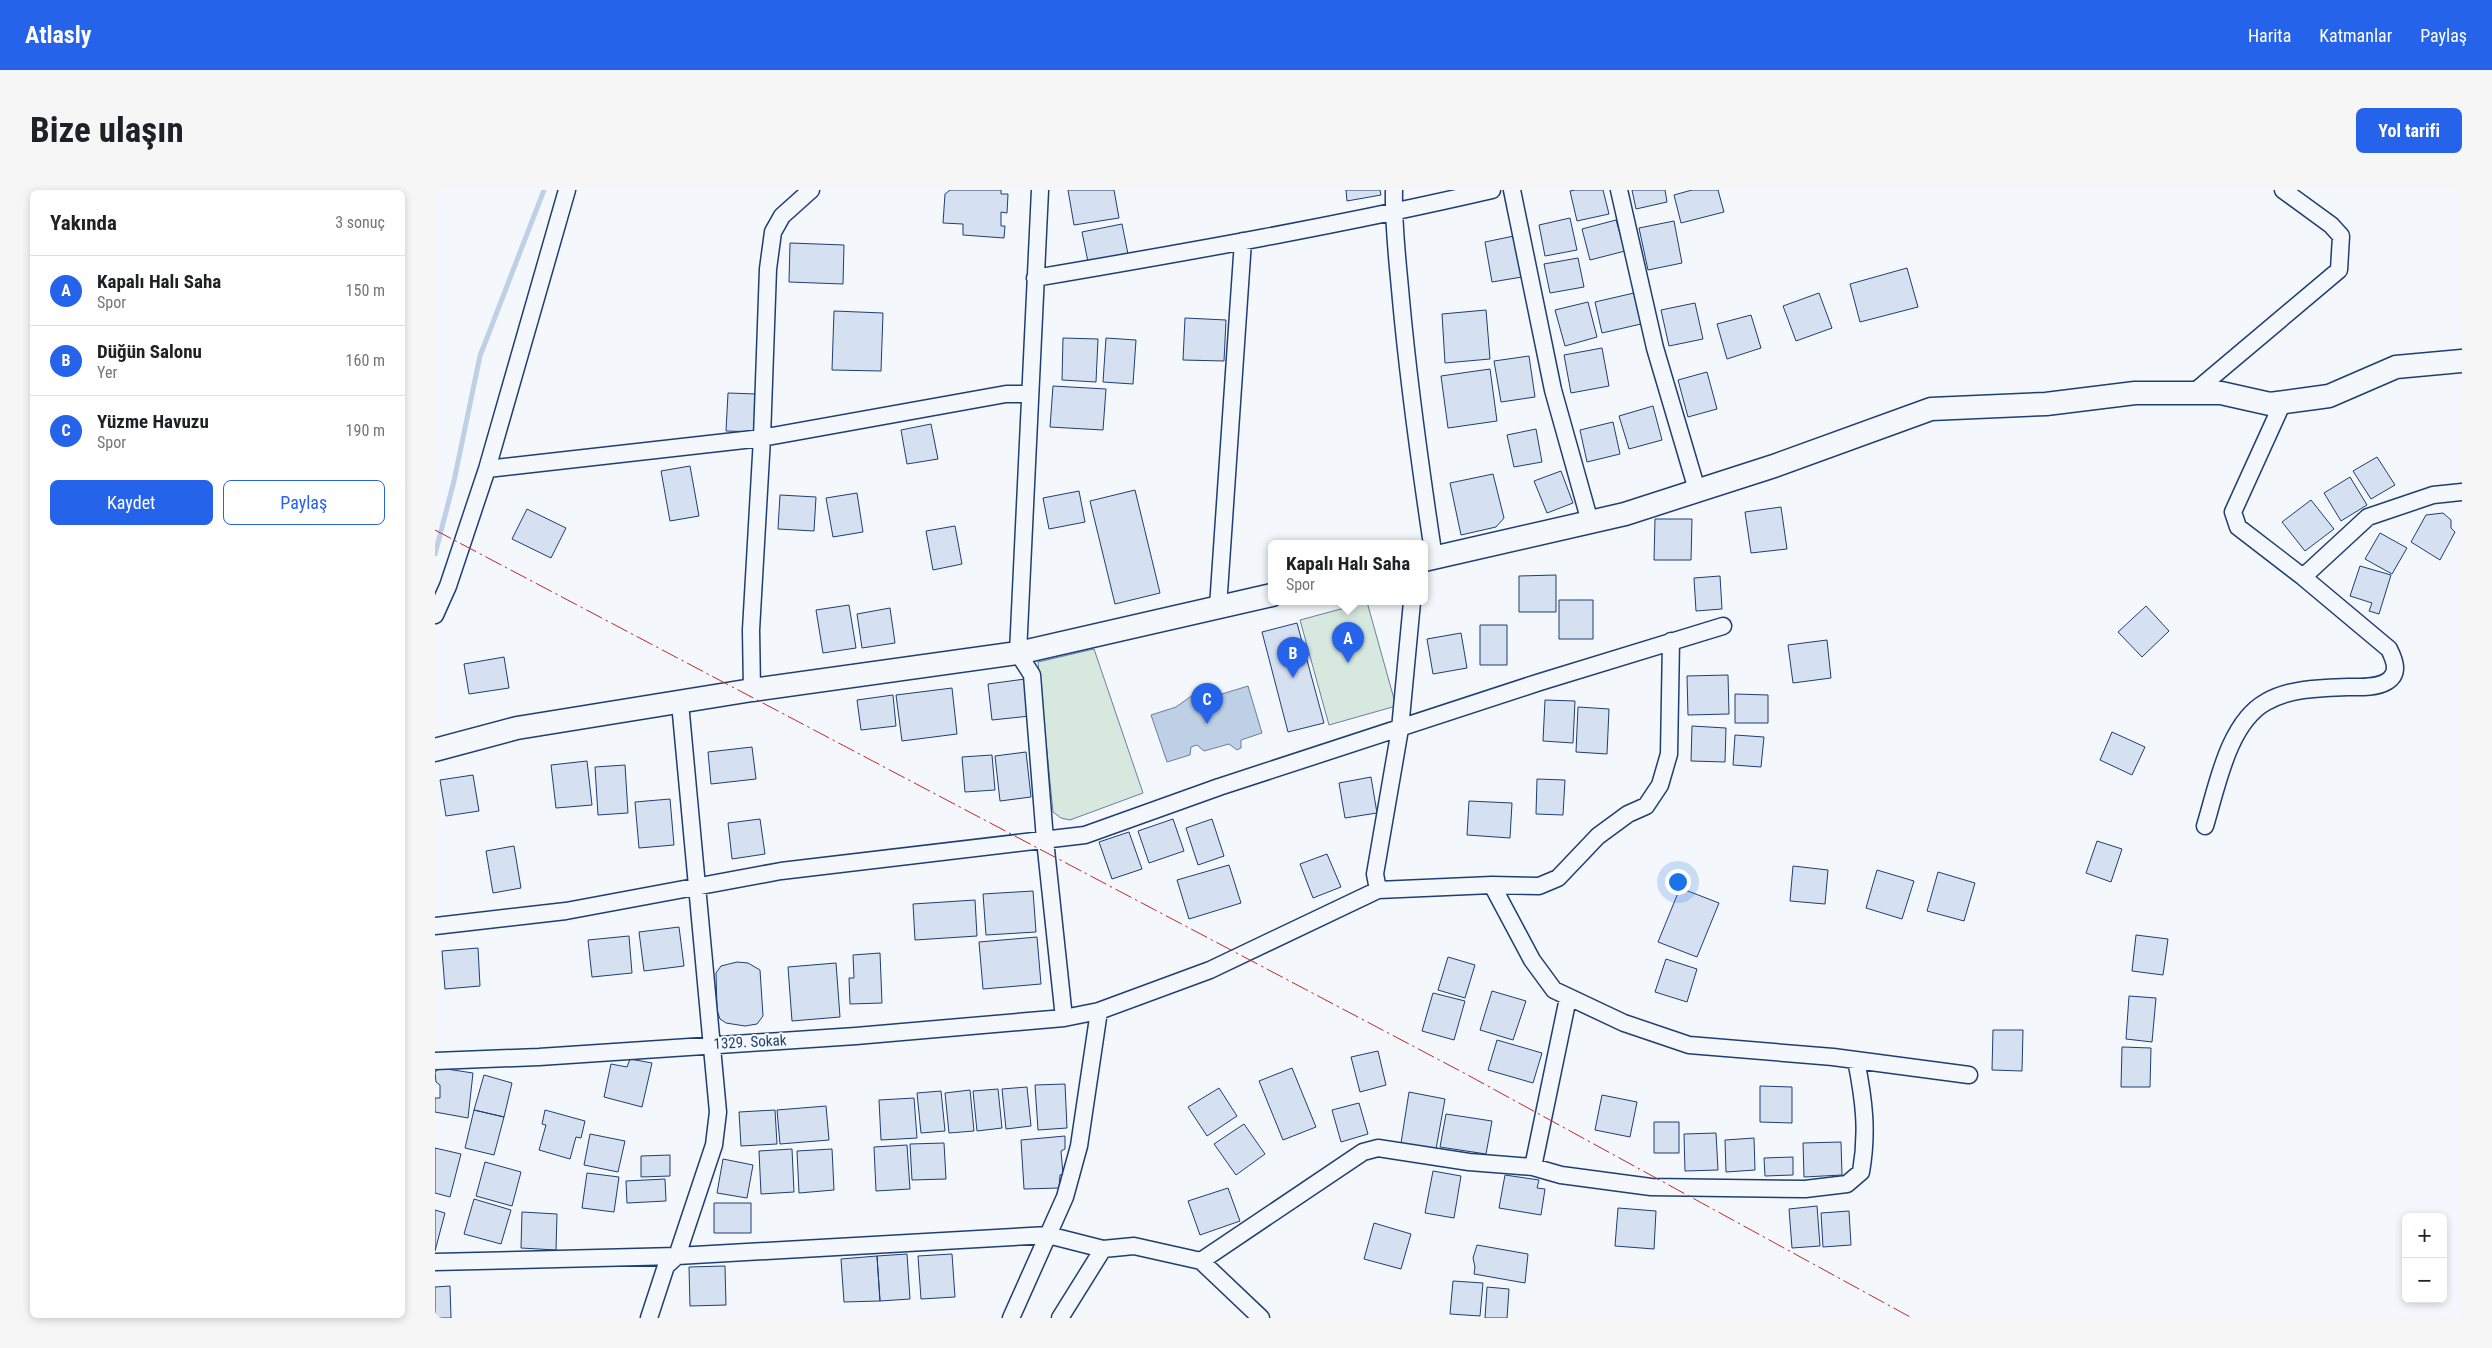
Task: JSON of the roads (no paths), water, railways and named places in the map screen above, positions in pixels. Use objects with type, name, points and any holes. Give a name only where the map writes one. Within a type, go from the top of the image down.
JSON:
[{"type":"street","points":[[435,615],[448,586],[487,469],[567,190]]},
{"type":"street","points":[[752,690],[751,630],[762,438],[768,269],[773,232],[783,216],[811,190]]},
{"type":"street","points":[[1041,190],[1029,394],[1018,653],[1032,675],[1045,840],[1064,1018]]},
{"type":"street","points":[[1394,190],[1393,213],[1427,540]]},
{"type":"street","points":[[1035,278],[1207,249],[1393,213],[1491,190]]},
{"type":"street","points":[[1512,190],[1553,390],[1590,522]]},
{"type":"street","points":[[1619,190],[1655,348],[1697,490]]},
{"type":"street","points":[[2193,393],[2339,270],[2341,236],[2331,225],[2283,190]]},
{"type":"street","points":[[1218,607],[1243,241]]},
{"type":"street","points":[[1429,559],[1625,514],[1774,466],[1931,409],[2046,404],[2135,393],[2221,393],[2276,403],[2329,396],[2395,367],[2462,361]]},
{"type":"street","points":[[487,469],[762,438],[1007,394],[1029,394]]},
{"type":"street","points":[[2205,826],[2237,731],[2265,702],[2300,691],[2362,687],[2385,683],[2392,677],[2396,669],[2396,662],[2389,650],[2303,577],[2238,527],[2233,512],[2276,403]]},
{"type":"street","points":[[2303,577],[2368,517],[2433,495],[2462,492]]},
{"type":"street","points":[[435,750],[517,728],[752,690],[1018,653],[1268,596]]},
{"type":"street","points":[[1412,605],[1401,728],[1375,874],[1378,890],[1492,885],[1539,886],[1558,878],[1599,836],[1628,814],[1646,806],[1660,785],[1669,754],[1671,641]]},
{"type":"street","points":[[435,926],[566,911],[781,870],[1085,835],[1219,787],[1540,682],[1723,626]]},
{"type":"street","points":[[649,1318],[666,1266],[677,1256],[714,1146],[718,1112],[680,703]]},
{"type":"street","points":[[1492,885],[1532,960],[1554,990],[1624,1023],[1689,1045],[1856,1060],[1969,1075]]},
{"type":"street","name":"1329. Sokak","points":[[435,1061],[539,1057],[856,1036],[1064,1018],[1099,1011],[1210,970],[1378,890]]},
{"type":"street","points":[[1533,1167],[1568,998]]},
{"type":"street","points":[[1011,1318],[1065,1197],[1079,1146],[1099,1011]]},
{"type":"street","points":[[1201,1261],[1363,1152],[1378,1148],[1469,1162],[1533,1167],[1561,1175],[1651,1187],[1805,1189],[1847,1184],[1861,1172],[1865,1147],[1865,1104],[1856,1060]]},
{"type":"street","points":[[435,1262],[677,1256],[1048,1235],[1103,1248],[1134,1246],[1201,1261],[1261,1318]]},
{"type":"street","points":[[1059,1318],[1103,1248]]},
{"type":"water","points":[[1248,686],[1262,733],[1241,740],[1241,748],[1237,750],[1229,744],[1204,751],[1197,745],[1191,747],[1190,755],[1167,762],[1151,715],[1176,707],[1197,692],[1222,694]]},
{"type":"waterway","points":[[435,554],[454,481],[480,356],[544,190]]},
{"type":"place","name":"Kapalı Halı Saha","points":[[1348,663]]},
{"type":"place","name":"Düğün Salonu","points":[[1293,678]]},
{"type":"place","name":"Yüzme Havuzu","points":[[1207,724]]}]
